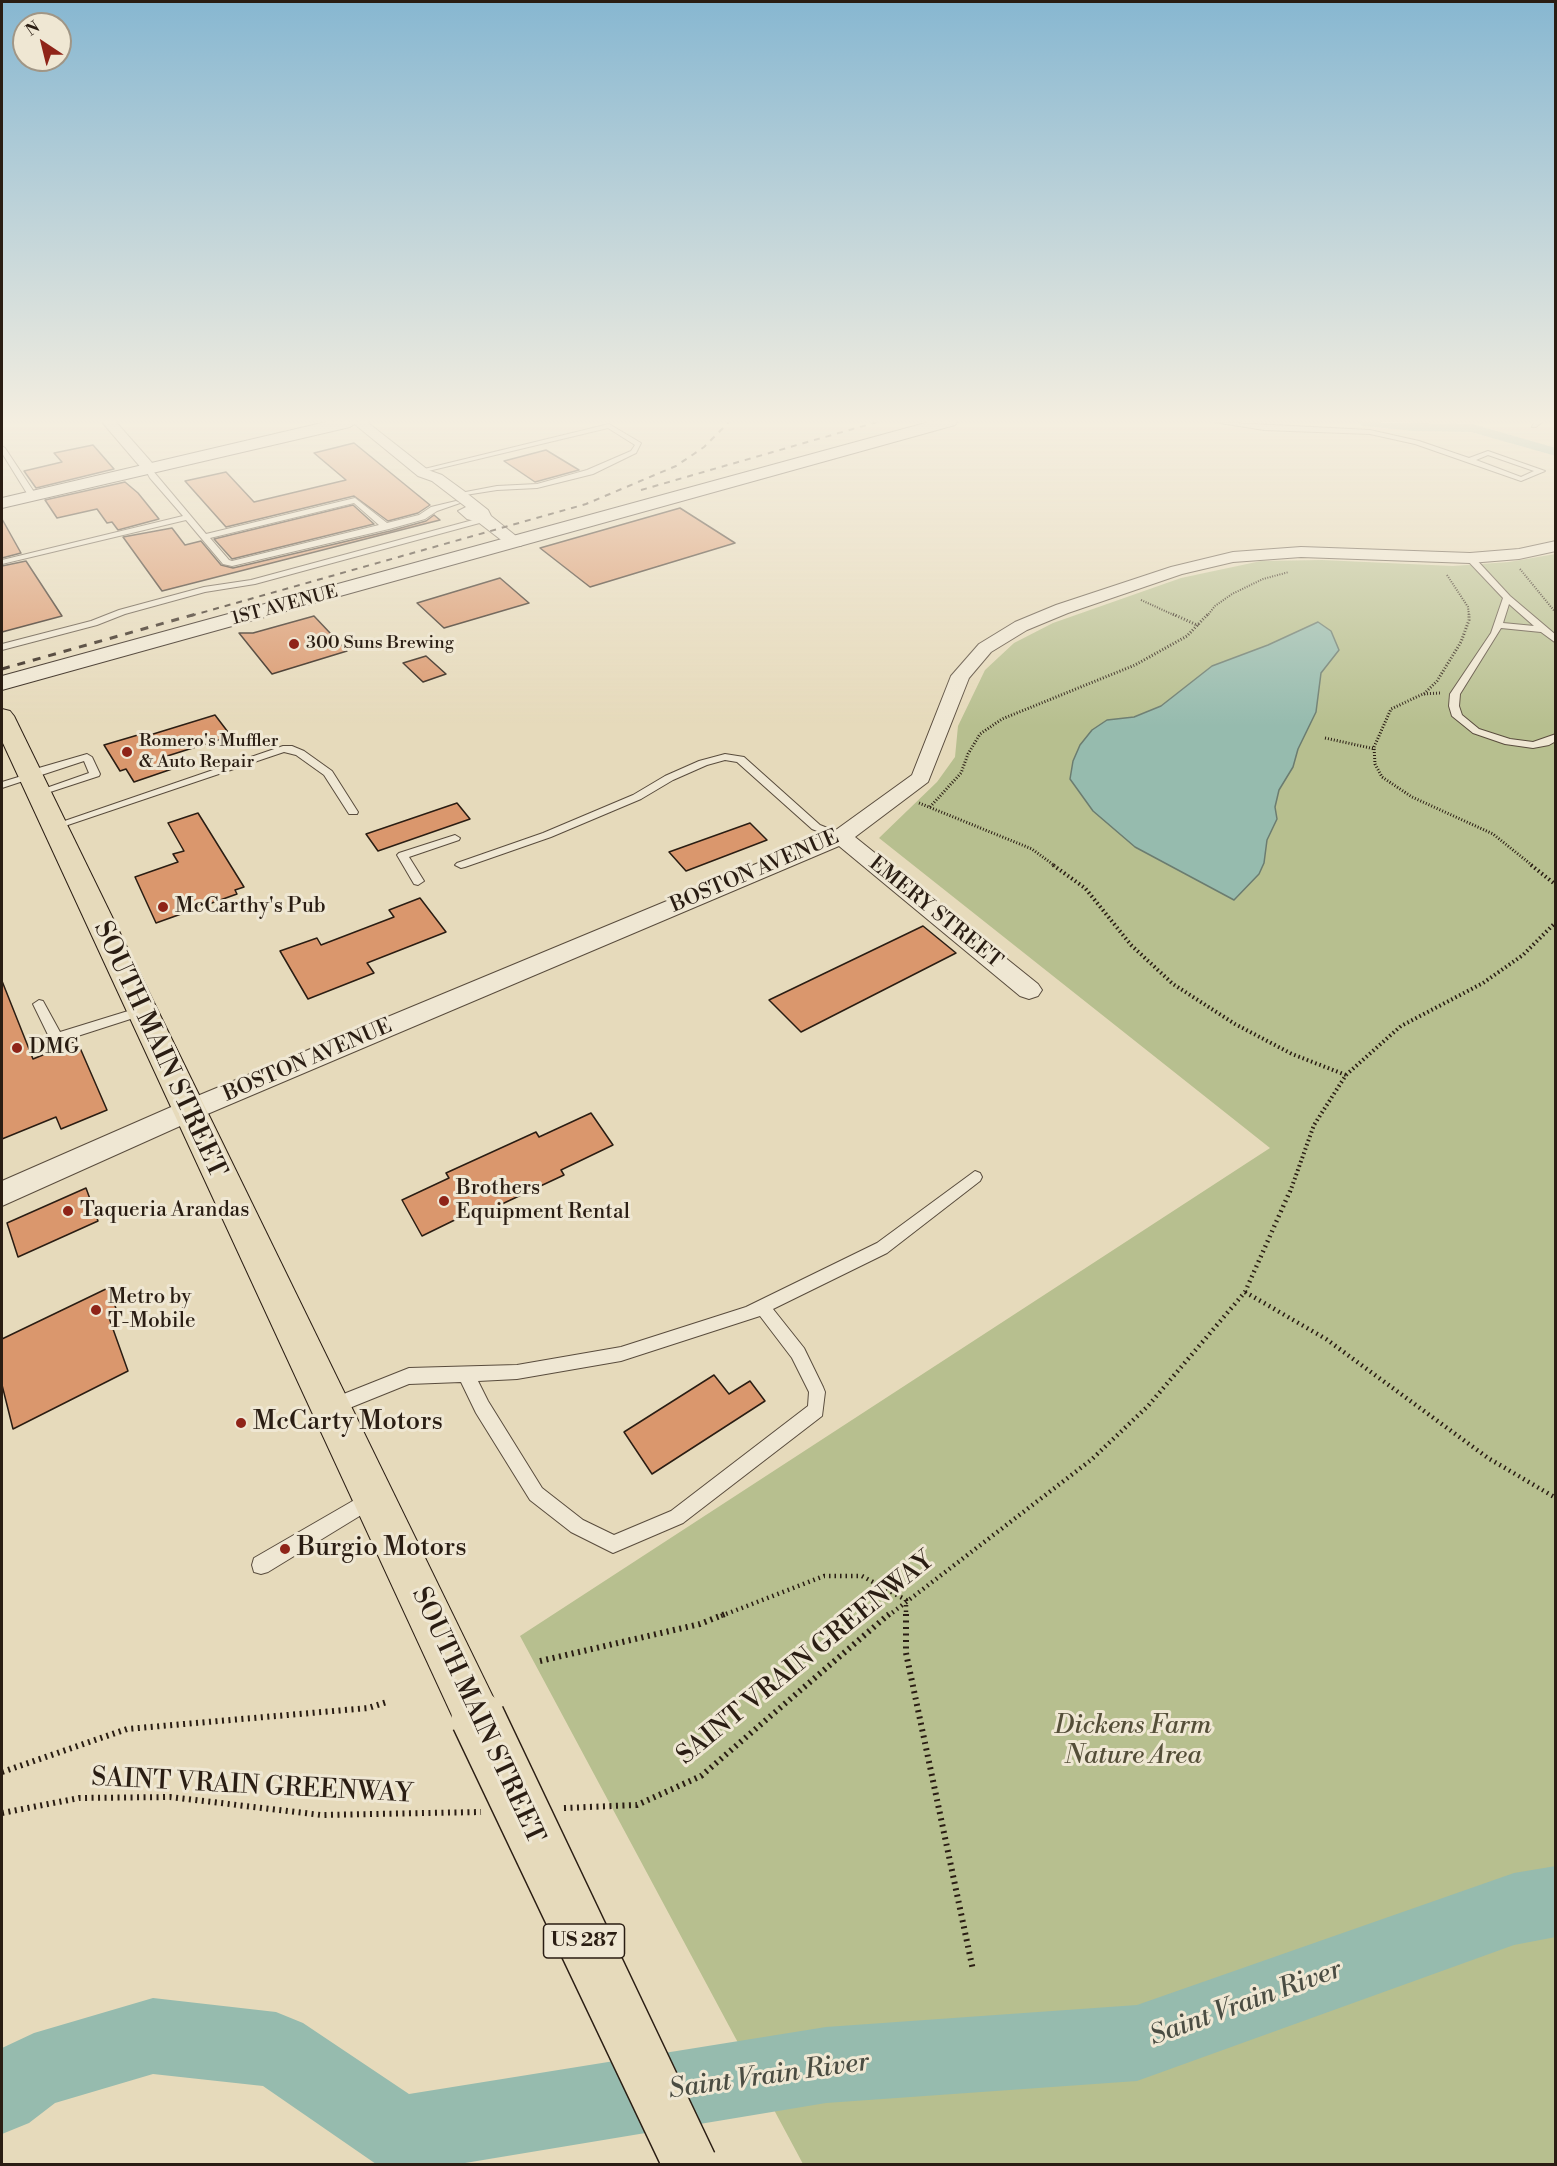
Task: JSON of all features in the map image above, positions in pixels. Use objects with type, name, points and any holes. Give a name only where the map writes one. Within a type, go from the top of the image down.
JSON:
[{"type":"highway","name":"SOUTH MAIN STREET","points":[[2,716],[24,782],[52,826],[690,2164]]},
{"type":"street","points":[[490,523],[514,543]]},
{"type":"street","name":"1ST AVENUE","points":[[2,683],[586,523]]},
{"type":"street","name":"BOSTON AVENUE","points":[[2,1194],[188,1111],[841,837],[900,796],[921,778],[960,676],[985,648],[1021,626],[1062,609],[1122,589],[1202,563],[1233,557],[1301,552],[1475,564],[1556,546]]},
{"type":"street","name":"EMERY STREET","points":[[841,837],[1029,990]]},
{"type":"lane","points":[[2,562],[164,523]]},
{"type":"lane","points":[[194,523],[226,562],[232,564],[398,523]]},
{"type":"lane","points":[[205,537],[261,523]]},
{"type":"lane","points":[[383,523],[386,526]]},
{"type":"lane","points":[[2,647],[94,623],[122,612],[194,593],[252,582],[466,523]]},
{"type":"lane","points":[[1475,564],[1507,598],[1556,640]]},
{"type":"lane","points":[[1507,598],[1498,625],[1457,691],[1454,706],[1457,716],[1476,731],[1509,742],[1533,745],[1545,743],[1556,737]]},
{"type":"lane","points":[[1498,625],[1541,629]]},
{"type":"lane","points":[[52,826],[283,749],[292,749],[300,753],[328,773],[353,812]]},
{"type":"lane","points":[[87,757],[95,774],[24,782],[87,757]]},
{"type":"lane","points":[[461,865],[547,835],[637,797],[669,778],[703,763],[725,757],[740,759],[816,827],[841,837]]},
{"type":"lane","points":[[418,881],[403,855],[455,838]]},
{"type":"lane","points":[[39,1004],[56,1038],[141,1011]]},
{"type":"lane","points":[[330,1408],[409,1376],[517,1372],[621,1354],[750,1313],[882,1248],[975,1177]]},
{"type":"lane","points":[[465,1375],[536,1494],[577,1526],[613,1544],[676,1517],[816,1410],[817,1392],[798,1353],[762,1307]]},
{"type":"lane","points":[[261,1565],[374,1498]]},
{"type":"path","points":[[1424,694],[1437,681],[1461,642],[1469,620],[1468,607],[1449,577],[1441,569],[1475,564]]},
{"type":"path","points":[[1527,566],[1517,567],[1556,613]]},
{"type":"path","points":[[930,807],[961,773],[968,754],[980,734],[1002,718],[1135,665],[1168,647],[1199,626],[1215,606],[1232,594],[1263,579],[1292,571]]},
{"type":"path","points":[[1122,589],[1199,626]]},
{"type":"path","points":[[1457,691],[1424,694],[1391,709],[1375,749],[1375,764],[1382,777],[1391,785],[1493,834],[1556,885]]},
{"type":"path","points":[[1325,738],[1375,749]]},
{"type":"path","points":[[900,796],[1032,849],[1085,888],[1131,945],[1173,984],[1235,1024],[1292,1054],[1346,1075]]},
{"type":"path","name":"SAINT VRAIN GREENWAY","points":[[554,1809],[637,1805],[701,1776],[906,1600],[1091,1460],[1148,1406],[1245,1292],[1283,1211],[1314,1125],[1346,1075],[1401,1026],[1483,983],[1523,956],[1556,922]]},
{"type":"path","points":[[1245,1292],[1326,1339],[1488,1458],[1556,1497]]},
{"type":"path","points":[[540,1661],[700,1624],[824,1576],[862,1576],[906,1600],[906,1653],[974,1970]]},
{"type":"path","points":[[2,1772],[127,1729],[368,1708],[387,1702]]},
{"type":"path","name":"SAINT VRAIN GREENWAY","points":[[2,1813],[79,1798],[170,1797],[321,1815],[483,1812]]},
{"type":"green space","name":"Dickens Farm Nature Area","points":[[1555,554],[1555,2164],[803,2164],[520,1636],[1270,1148],[879,838],[937,782],[955,757],[958,726],[985,670],[1014,643],[1053,623],[1181,578],[1261,561],[1322,560],[1453,566],[1509,562]]},
{"type":"water","points":[[1318,622],[1331,631],[1339,650],[1321,673],[1316,712],[1298,749],[1293,767],[1279,790],[1275,807],[1277,819],[1267,840],[1264,863],[1259,874],[1234,900],[1135,847],[1093,811],[1070,779],[1073,761],[1080,745],[1092,730],[1107,720],[1134,717],[1161,706],[1212,666],[1268,645]]},
{"type":"building","points":[[2,523],[4,523],[21,553],[2,558]]},
{"type":"building","points":[[113,523],[144,523],[118,530]]},
{"type":"building","points":[[223,523],[242,523],[226,527]]},
{"type":"building","points":[[279,523],[374,524],[232,559],[214,539]]},
{"type":"building","points":[[419,523],[428,523],[162,591],[123,537],[172,528],[185,545],[201,541],[221,565],[233,568]]},
{"type":"building","points":[[627,523],[704,523],[735,543],[590,587],[540,548]]},
{"type":"building","points":[[26,561],[62,616],[2,632],[2,566]]},
{"type":"building","points":[[500,578],[529,603],[444,628],[417,603]]},
{"type":"building","name":"300 Suns Brewing","points":[[314,616],[347,651],[272,674],[239,633],[253,633]]},
{"type":"building","points":[[426,656],[446,674],[423,682],[403,663]]},
{"type":"building","points":[[215,715],[231,736],[164,757],[172,769],[134,782],[126,769],[120,771],[104,745],[148,732],[150,735]]},
{"type":"building","points":[[457,803],[470,819],[378,851],[366,834]]},
{"type":"building","points":[[198,813],[244,887],[235,890],[237,894],[156,923],[135,877],[178,862],[173,854],[184,851],[168,823]]},
{"type":"building","points":[[750,823],[767,840],[686,871],[669,852]]},
{"type":"building","points":[[420,898],[446,932],[367,963],[374,973],[308,999],[280,951],[317,938],[321,945],[394,917],[389,910]]},
{"type":"building","points":[[923,926],[956,953],[801,1032],[769,1000]]},
{"type":"building","points":[[2,981],[33,1059],[77,1041],[107,1110],[61,1129],[56,1117],[2,1139]]},
{"type":"building","points":[[591,1113],[613,1145],[561,1170],[564,1175],[472,1218],[469,1213],[422,1236],[402,1200],[449,1178],[446,1173],[536,1132],[539,1137]]},
{"type":"building","points":[[86,1188],[98,1221],[18,1257],[7,1223]]},
{"type":"building","points":[[108,1288],[117,1311],[108,1315],[128,1371],[13,1429],[2,1385],[2,1339]]},
{"type":"building","points":[[714,1375],[729,1394],[750,1381],[765,1401],[652,1474],[624,1432]]},
{"type":"waterway","name":"Saint Vrain River","points":[[2,2096],[34,2071],[153,2036],[276,2050],[400,2135],[826,2065],[1137,2043],[1514,1909],[1556,1901]]},
{"type":"railway","points":[[190,616],[519,523]]},
{"type":"railway","points":[[2,669],[196,614]]},
{"type":"place","name":"300 Suns Brewing","points":[[294,644]]},
{"type":"place","name":"Romero's Muffler & Auto Repair","points":[[127,752]]},
{"type":"place","name":"McCarthy's Pub","points":[[163,907]]},
{"type":"place","name":"DMG","points":[[17,1048]]},
{"type":"place","name":"Brothers Equipment Rental","points":[[444,1201]]},
{"type":"place","name":"Taqueria Arandas","points":[[68,1211]]},
{"type":"place","name":"Metro by T-Mobile","points":[[96,1310]]},
{"type":"place","name":"McCarty Motors","points":[[241,1423]]},
{"type":"place","name":"Burgio Motors","points":[[285,1549]]}]
